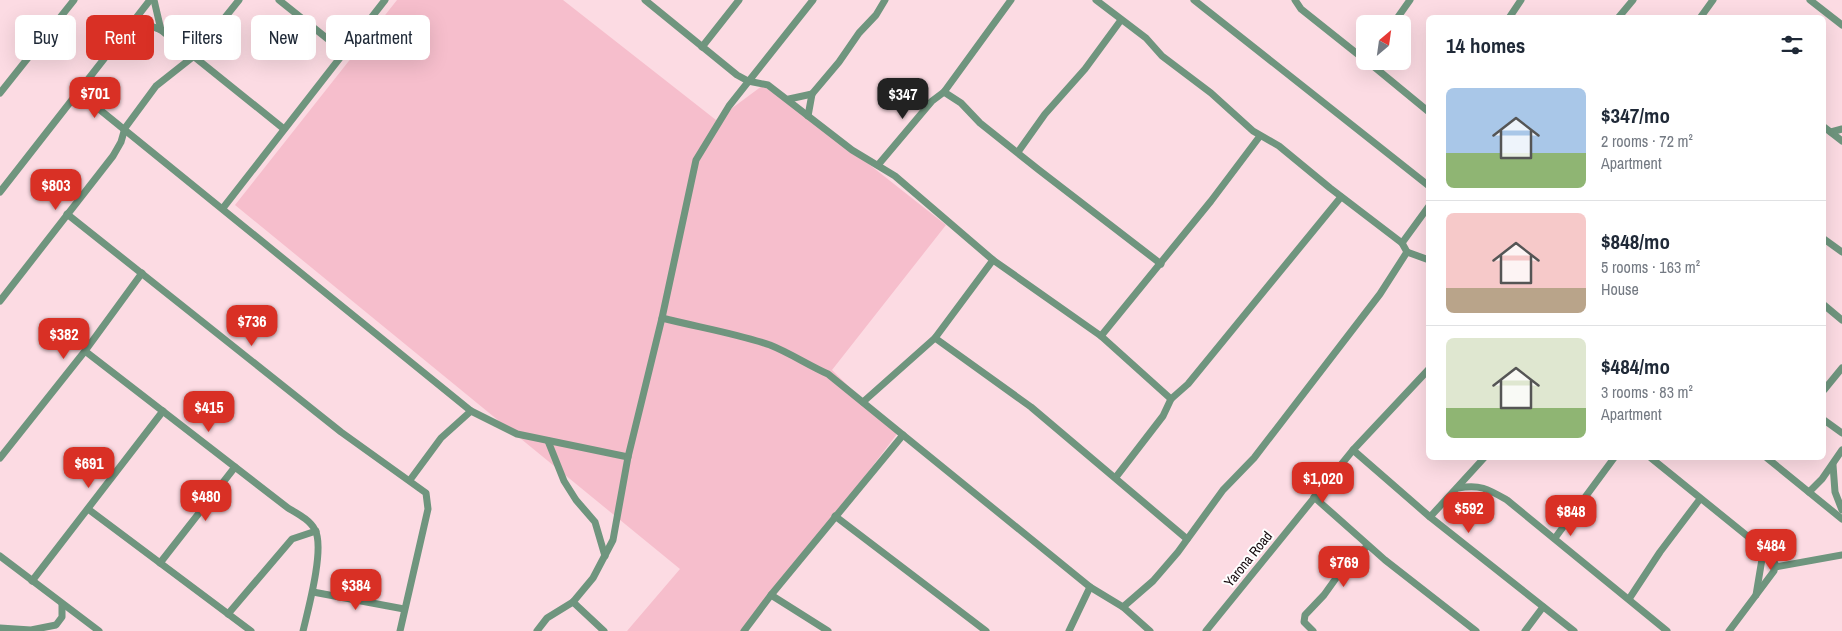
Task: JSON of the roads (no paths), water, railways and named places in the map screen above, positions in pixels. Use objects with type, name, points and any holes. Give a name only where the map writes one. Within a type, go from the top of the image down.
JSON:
[{"type":"street","points":[[0,93],[74,0]]},
{"type":"street","points":[[140,15],[152,0]]},
{"type":"street","points":[[152,0],[161,30]]},
{"type":"street","points":[[227,15],[239,0]]},
{"type":"street","points":[[279,0],[326,38]]},
{"type":"street","points":[[373,15],[385,0]]},
{"type":"street","points":[[645,0],[702,47],[748,81],[768,85],[852,150],[895,176],[993,260],[1101,336],[1171,399]]},
{"type":"street","points":[[702,47],[739,0]]},
{"type":"street","points":[[537,631],[547,618],[573,602],[593,578],[613,540],[628,457],[662,318],[696,160],[729,106],[813,0]]},
{"type":"street","points":[[808,116],[812,94],[886,0]]},
{"type":"street","points":[[878,164],[932,101],[944,92],[1011,0]]},
{"type":"street","points":[[1096,0],[1146,38],[1162,56],[1211,93],[1260,136],[1279,146],[1341,197],[1402,243],[1407,252],[1426,259]]},
{"type":"street","points":[[1194,0],[1426,184]]},
{"type":"street","points":[[1295,0],[1301,9],[1356,51]]},
{"type":"street","points":[[1399,15],[1410,0]]},
{"type":"street","points":[[1511,15],[1521,0]]},
{"type":"street","points":[[1620,15],[1633,0]]},
{"type":"street","points":[[1702,15],[1713,0]]},
{"type":"street","points":[[1810,0],[1842,25]]},
{"type":"street","points":[[1018,152],[1045,114],[1085,69],[1121,20]]},
{"type":"street","points":[[154,27],[164,32]]},
{"type":"street","points":[[0,192],[102,60]]},
{"type":"street","points":[[0,301],[113,156],[121,142],[124,128],[156,86],[189,60]]},
{"type":"street","points":[[199,60],[284,130]]},
{"type":"street","points":[[223,208],[338,60]]},
{"type":"street","points":[[1379,70],[1426,109]]},
{"type":"street","points":[[78,92],[417,365],[460,404],[517,434],[628,457]]},
{"type":"street","points":[[944,92],[961,103],[980,123],[1161,264]]},
{"type":"street","points":[[789,100],[812,94]]},
{"type":"street","points":[[1826,129],[1842,141]]},
{"type":"street","points":[[1830,132],[1842,129]]},
{"type":"street","points":[[1101,336],[1211,202],[1260,136]]},
{"type":"street","points":[[1116,478],[1163,416],[1171,399],[1188,384],[1341,197]]},
{"type":"street","points":[[1402,243],[1426,210]]},
{"type":"street","points":[[68,214],[341,432],[426,493],[428,509],[400,631]]},
{"type":"street","points":[[1826,240],[1842,252]]},
{"type":"street","points":[[1123,608],[1153,581],[1223,490],[1254,458],[1380,294],[1407,252]]},
{"type":"street","points":[[863,402],[935,338],[993,260]]},
{"type":"street","points":[[0,458],[85,351],[142,273]]},
{"type":"street","points":[[1826,307],[1842,320]]},
{"type":"street","points":[[662,318],[768,344],[790,353],[804,363],[828,374],[931,460],[1090,587],[1123,608],[1150,631]]},
{"type":"street","points":[[935,338],[1031,407],[1187,539]]},
{"type":"street","points":[[85,351],[234,467],[307,520],[316,531],[318,546],[313,592],[303,631]]},
{"type":"street","points":[[1826,388],[1842,368]]},
{"type":"street","name":"Yarona Road","points":[[1206,631],[1353,450],[1426,372]]},
{"type":"street","points":[[458,421],[460,404]]},
{"type":"street","points":[[32,581],[163,411]]},
{"type":"street","points":[[410,480],[440,438],[471,411]]},
{"type":"street","points":[[1826,421],[1842,433]]},
{"type":"street","points":[[744,631],[835,516],[903,435]]},
{"type":"street","points":[[548,441],[564,481],[576,500],[595,522],[605,556]]},
{"type":"street","points":[[1353,450],[1430,518],[1574,631]]},
{"type":"street","points":[[1809,492],[1822,480],[1842,450]]},
{"type":"street","points":[[1430,518],[1482,460]]},
{"type":"street","points":[[1555,538],[1613,460]]},
{"type":"street","points":[[1652,460],[1759,544],[1772,556],[1775,567]]},
{"type":"street","points":[[1769,460],[1842,518]]},
{"type":"street","points":[[1833,464],[1833,479],[1838,502],[1842,510]]},
{"type":"street","points":[[160,563],[234,467]]},
{"type":"street","points":[[1822,480],[1842,478]]},
{"type":"street","points":[[1458,488],[1474,485],[1486,488],[1507,500],[1667,631]]},
{"type":"street","points":[[1314,497],[1368,546],[1476,631]]},
{"type":"street","points":[[1629,599],[1654,559],[1700,499]]},
{"type":"street","points":[[88,509],[251,631]]},
{"type":"street","points":[[835,516],[986,631]]},
{"type":"street","points":[[228,614],[292,539],[316,531]]},
{"type":"street","points":[[1755,598],[1762,559],[1759,544]]},
{"type":"street","points":[[1313,631],[1304,622],[1305,614],[1324,595],[1349,560],[1368,546]]},
{"type":"street","points":[[1729,631],[1755,598],[1775,567],[1842,555]]},
{"type":"street","points":[[0,556],[99,631]]},
{"type":"street","points":[[1069,631],[1090,587]]},
{"type":"street","points":[[313,592],[404,608]]},
{"type":"street","points":[[771,595],[828,631]]},
{"type":"street","points":[[573,602],[604,631]]},
{"type":"street","points":[[0,628],[25,630],[56,625],[62,617],[62,604]]},
{"type":"street","points":[[1525,631],[1543,607]]}]
